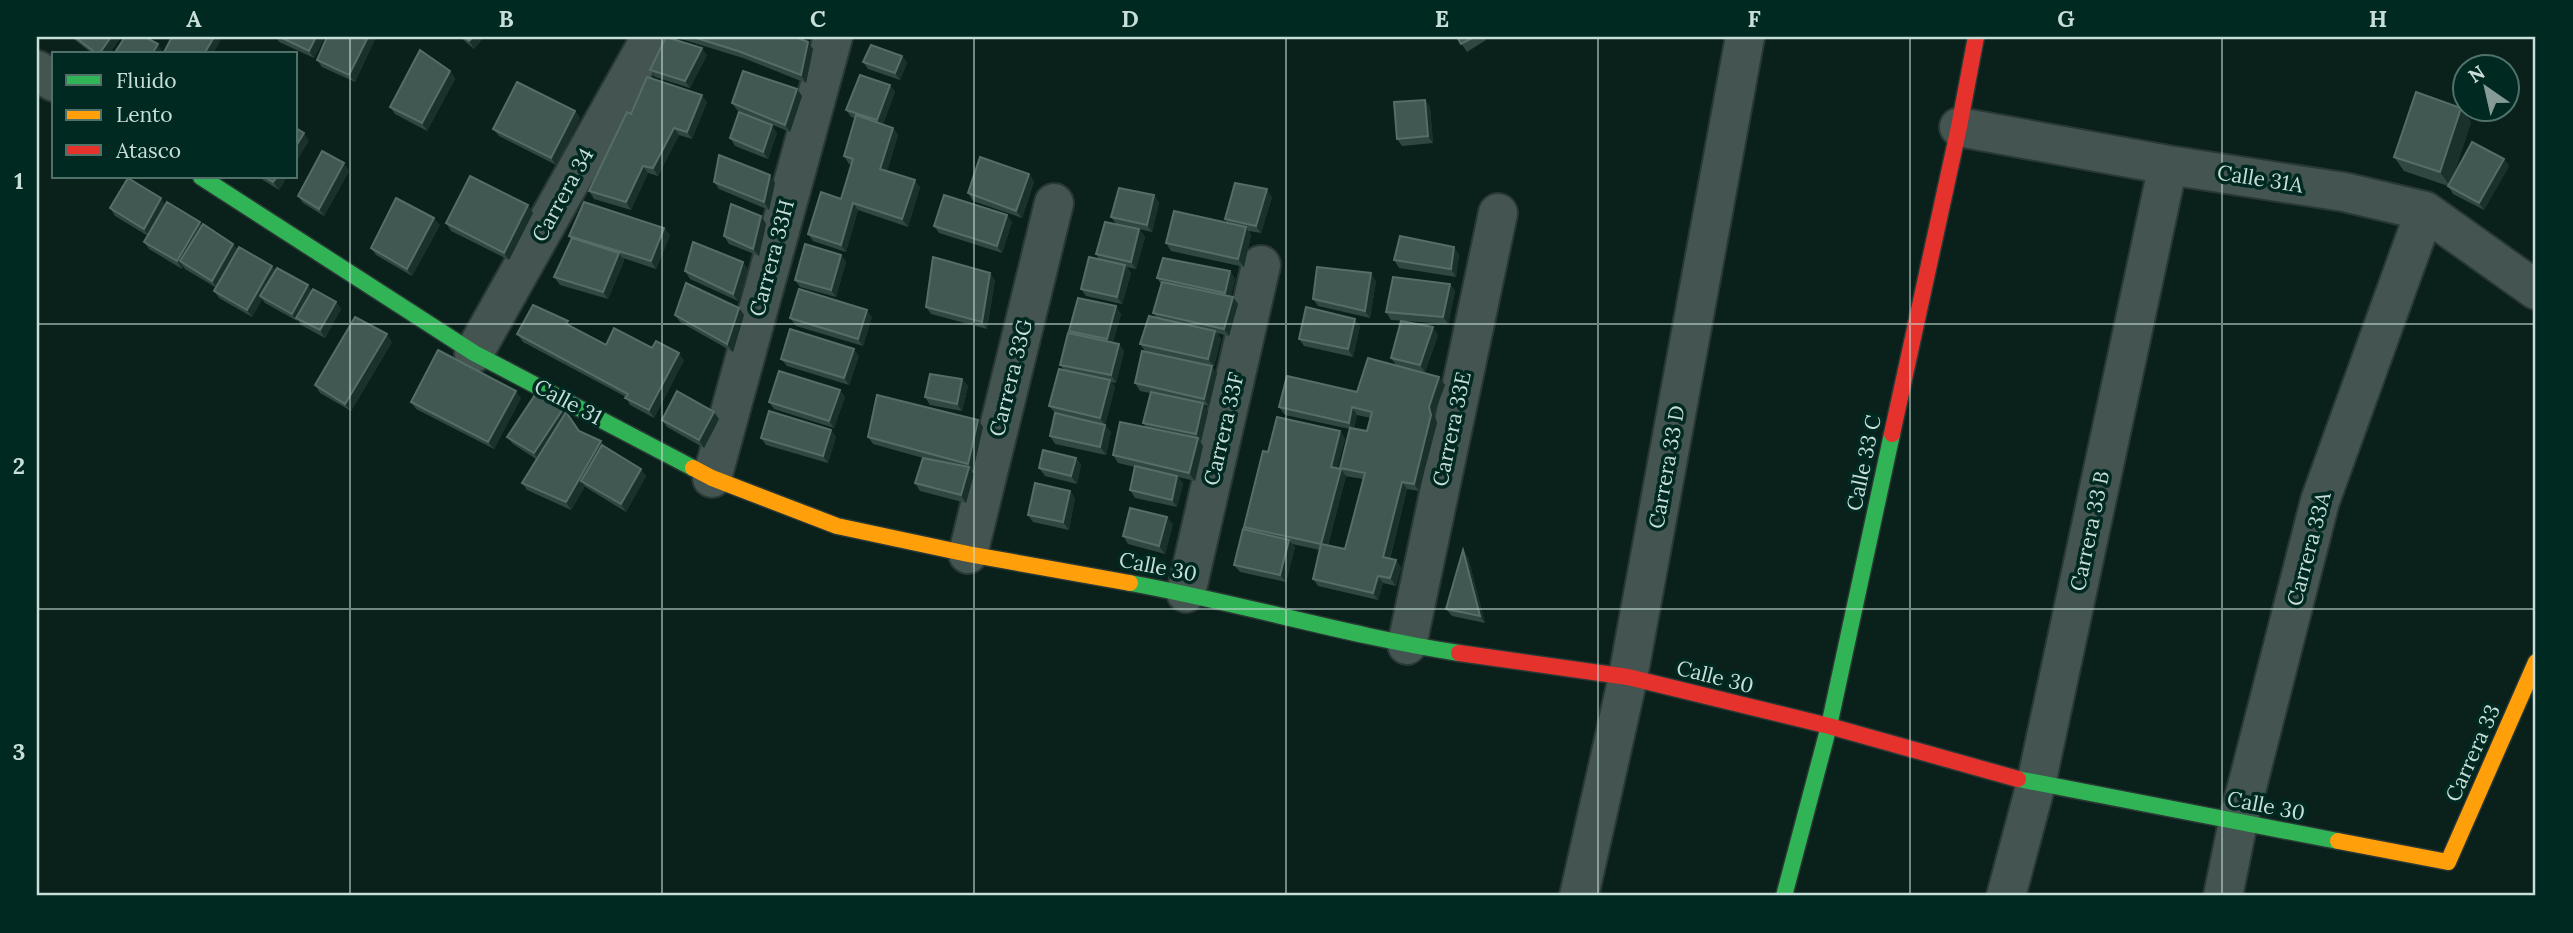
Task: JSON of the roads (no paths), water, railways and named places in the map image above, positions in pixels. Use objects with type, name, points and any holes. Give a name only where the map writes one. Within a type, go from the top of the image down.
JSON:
[{"type":"street","name":"Carrera 34","points":[[474,353],[652,37]]},
{"type":"street","name":"Carrera 33H","points":[[712,478],[832,37]]},
{"type":"street","name":"Carrera 33 D","points":[[1579,896],[1628,677],[1745,37]]},
{"type":"street","name":"Calle 33 C","points":[[1784,896],[1829,726],[1959,127],[1976,37]]},
{"type":"street","points":[[37,70],[52,81]]},
{"type":"street","name":"Calle 31A","points":[[1959,127],[2344,192],[2425,211],[2536,290]]},
{"type":"street","name":"Carrera 33 B","points":[[2006,896],[2036,783],[2168,164]]},
{"type":"street","name":"Calle 31","points":[[203,178],[474,353],[712,478],[837,526],[968,554]]},
{"type":"street","name":"Carrera 33G","points":[[968,554],[1054,203]]},
{"type":"street","name":"Carrera 33A","points":[[2223,896],[2238,822],[2320,501],[2425,211]]},
{"type":"street","name":"Carrera 33E","points":[[1407,645],[1498,213]]},
{"type":"street","name":"Carrera 33F","points":[[1186,593],[1261,265]]},
{"type":"street","name":"Calle 30","points":[[968,554],[1186,593],[1407,645],[1628,677],[1829,726],[2036,783],[2448,862]]},
{"type":"street","name":"Carrera 33","points":[[2448,862],[2536,662]]}]
